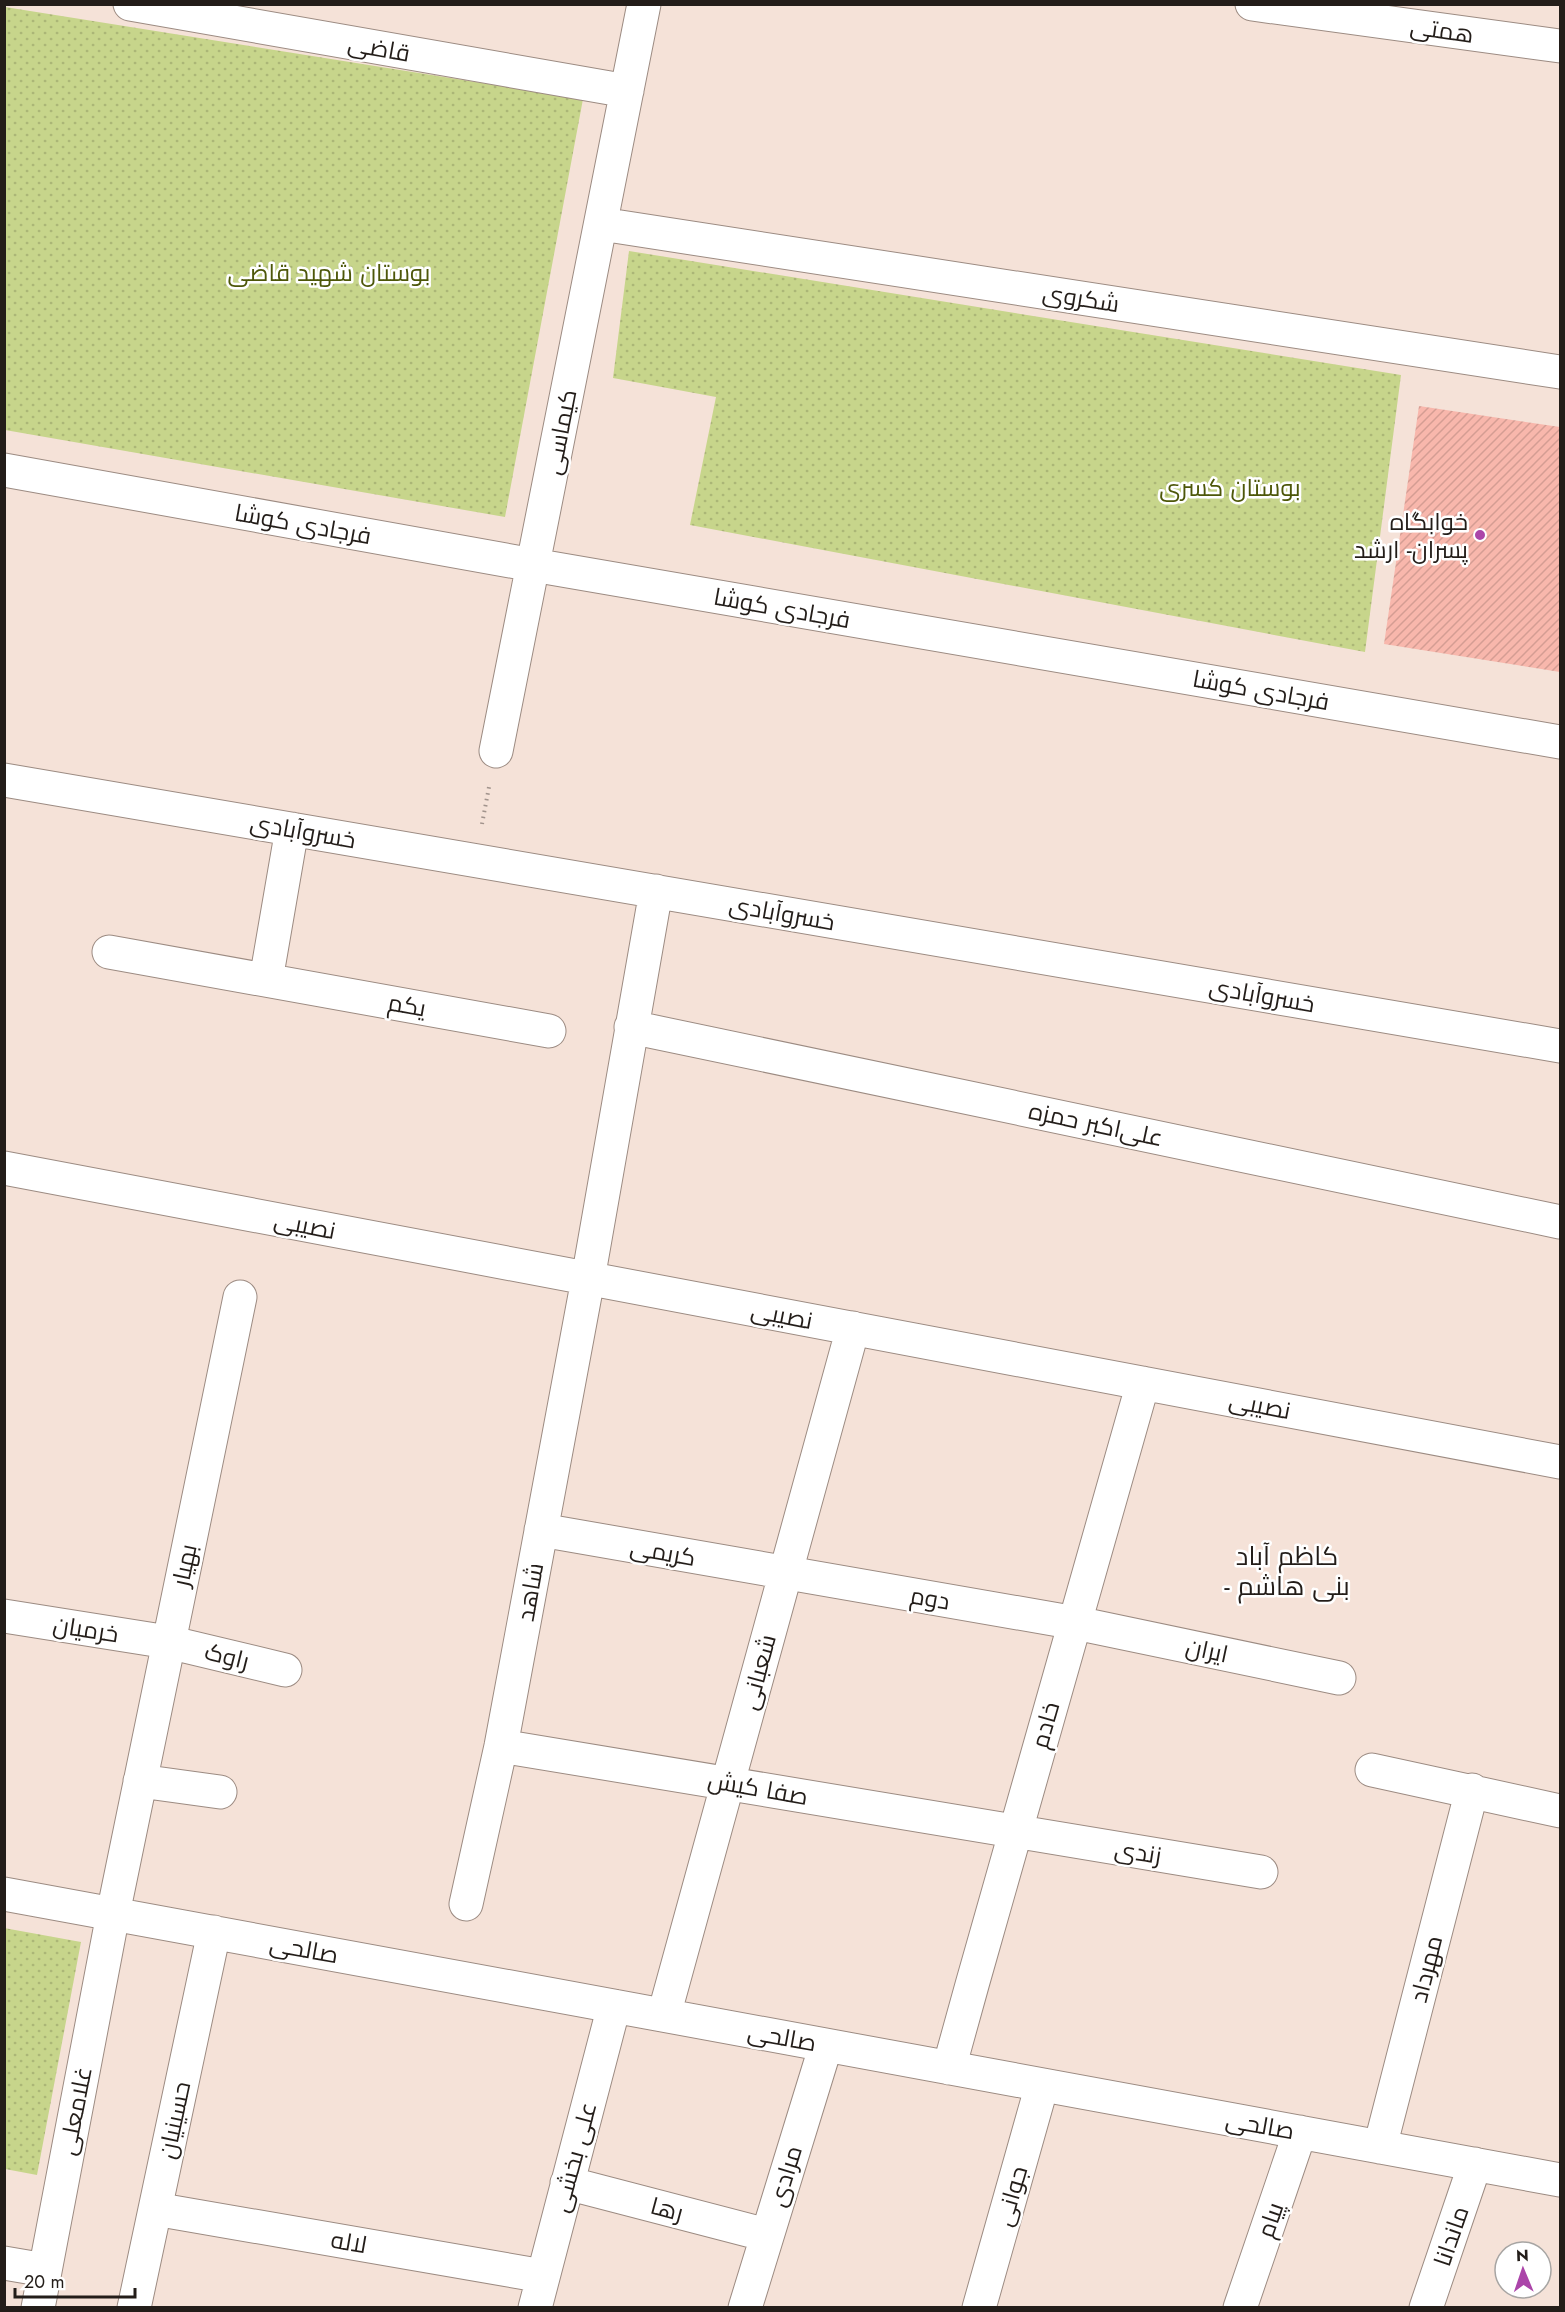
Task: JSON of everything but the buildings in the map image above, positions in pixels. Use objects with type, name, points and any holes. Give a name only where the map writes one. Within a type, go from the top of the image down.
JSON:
[{"type":"street","name":"قاضی","points":[[130,4],[627,92]]},
{"type":"street","name":"کیماسی","points":[[496,751],[644,4]]},
{"type":"street","name":"همتی","points":[[1252,4],[1560,46]]},
{"type":"street","name":"شکروی","points":[[601,224],[1560,372]]},
{"type":"street","name":"فرجادی کوشا","points":[[4,470],[533,565],[1560,741]]},
{"type":"street","name":"خسروآبادی","points":[[4,780],[1560,1046]]},
{"type":"street","points":[[266,980],[292,829]]},
{"type":"street","name":"شاهد","points":[[465,1904],[501,1746],[588,1279],[656,891]]},
{"type":"street","name":"یکم","points":[[109,952],[549,1031]]},
{"type":"street","name":"علی‌اکبر حمزه","points":[[631,1027],[1560,1222]]},
{"type":"street","name":"نصیبی","points":[[4,1168],[1560,1462]]},
{"type":"street","name":"بهیار","points":[[113,1914],[240,1297]]},
{"type":"street","name":"شعبانی","points":[[664,2015],[853,1328]]},
{"type":"street","name":"خادم","points":[[949,2067],[1143,1383]]},
{"type":"street","name":"کریمی","points":[[541,1530],[785,1574]]},
{"type":"street","name":"دوم","points":[[785,1574],[1076,1623]]},
{"type":"street","name":"خرمیان","points":[[4,1616],[168,1642]]},
{"type":"street","name":"ایران","points":[[1076,1623],[1339,1678]]},
{"type":"street","name":"راوک","points":[[168,1642],[285,1670]]},
{"type":"street","name":"صفا کیش","points":[[501,1746],[728,1782],[1014,1832]]},
{"type":"street","points":[[1372,1770],[1560,1811]]},
{"type":"street","points":[[140,1781],[220,1792]]},
{"type":"street","name":"مهرداد","points":[[1380,2147],[1472,1790]]},
{"type":"street","name":"زندی","points":[[1014,1832],[1261,1872]]},
{"type":"street","name":"صالحی","points":[[4,1894],[1560,2180]]},
{"type":"street","name":"غلامعلی","points":[[38,2307],[113,1914]]},
{"type":"street","name":"حسینیان","points":[[134,2307],[214,1932]]},
{"type":"street","name":"علی بخشی","points":[[535,2307],[614,2006]]},
{"type":"street","name":"مرادی","points":[[745,2307],[826,2045]]},
{"type":"street","name":"جوانی","points":[[979,2307],[1042,2085]]},
{"type":"street","name":"پیام","points":[[1240,2307],[1300,2132]]},
{"type":"street","name":"ماندانا","points":[[1426,2307],[1475,2164]]},
{"type":"street","name":"رها","points":[[567,2183],[767,2235]]},
{"type":"street","name":"لاله","points":[[155,2209],[543,2276]]},
{"type":"street","points":[[4,2263],[45,2270]]},
{"type":"path","points":[[475,860],[496,751]]},
{"type":"green space","name":"بوستان شهید قاضی","points":[[5,7],[583,99],[505,517],[5,430]]},
{"type":"green space","name":"بوستان کسری","points":[[629,251],[1401,375],[1365,652],[690,525],[716,397],[613,378]]},
{"type":"green space","points":[[4,1928],[81,1942],[37,2175],[5,2169]]},
{"type":"place","name":"خوابگاه پسران- ارشد","points":[[1480,535]]},
{"type":"district","name":"کاظم آباد - بنی هاشم","points":[[1287,1570]]}]
